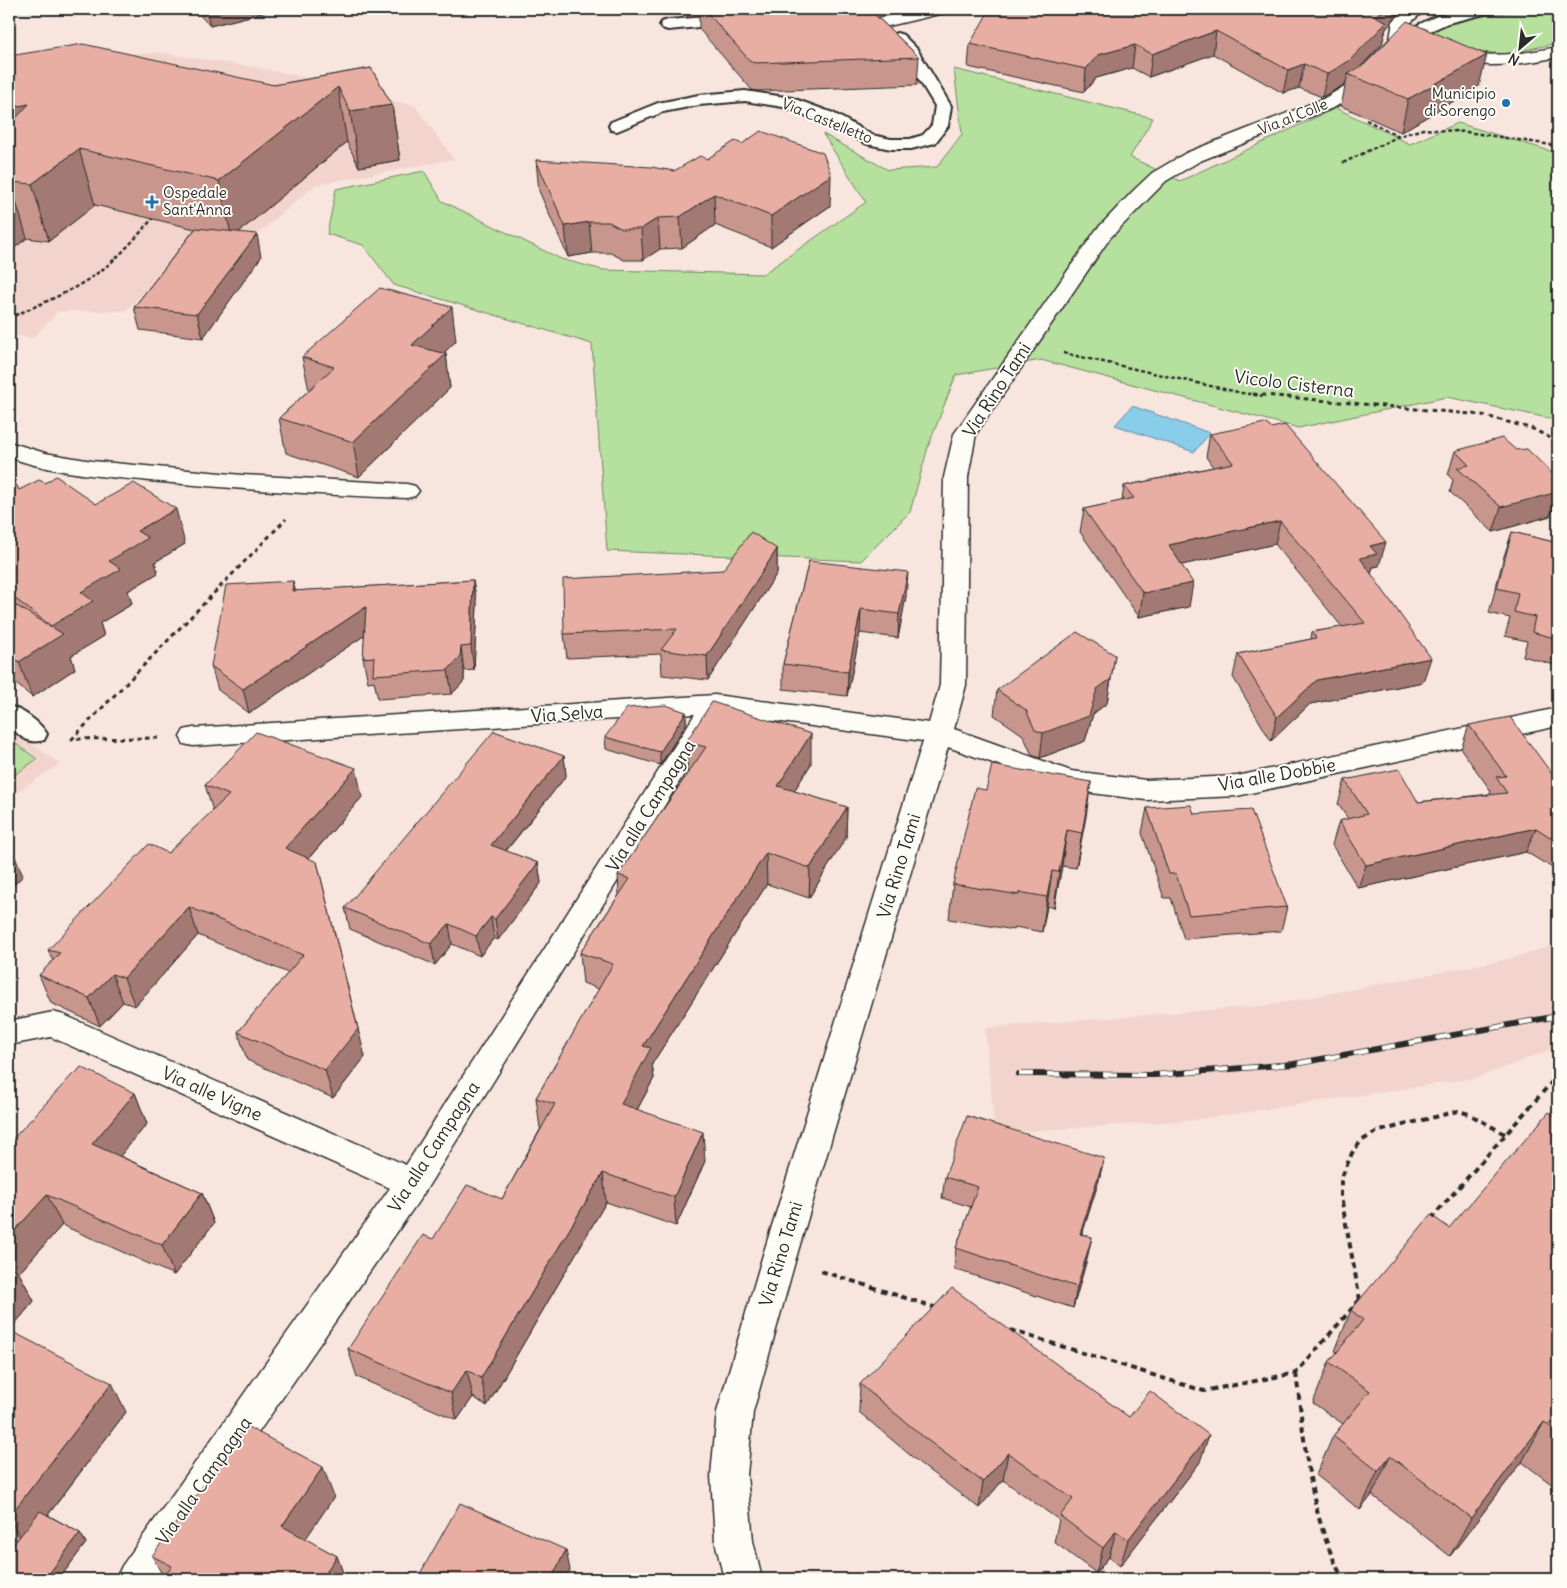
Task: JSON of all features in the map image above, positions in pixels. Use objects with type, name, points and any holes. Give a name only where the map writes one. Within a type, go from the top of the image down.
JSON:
[{"type":"street","points":[[880,22],[938,9]]},
{"type":"street","name":"Via al Colle","points":[[1140,194],[1159,177],[1193,157],[1329,103],[1351,90],[1398,40],[1402,21],[1417,9]]},
{"type":"street","points":[[1398,40],[1461,58],[1488,62],[1516,60],[1558,52]]},
{"type":"street","name":"Via Rino Tami","points":[[742,1579],[734,1541],[729,1475],[735,1412],[953,685],[956,477],[965,434],[1103,234],[1140,194]]},
{"type":"street","points":[[9,449],[55,462],[130,472],[346,489],[408,491]]},
{"type":"street","name":"Via Selva","points":[[194,737],[715,704],[939,734]]},
{"type":"street","name":"Via alla Campagna","points":[[135,1579],[412,1183],[715,704]]},
{"type":"street","name":"Via alle Dobbie","points":[[939,734],[1069,780],[1146,790],[1237,786],[1558,716]]},
{"type":"street","name":"Via alle Vigne","points":[[9,1033],[53,1024],[412,1183]]},
{"type":"lane","points":[[1398,40],[1443,19],[1488,9]]},
{"type":"lane","points":[[668,25],[745,19]]},
{"type":"lane","points":[[862,22],[880,22]]},
{"type":"lane","name":"Via Castelletto","points":[[617,126],[658,108],[699,100],[745,96],[786,102],[827,117],[867,139],[890,144],[911,144],[929,139],[940,126],[944,106],[911,52],[880,22]]},
{"type":"lane","points":[[9,714],[35,734]]},
{"type":"path","points":[[1344,163],[1400,136],[1423,129],[1466,132],[1558,146]]},
{"type":"path","points":[[9,318],[94,276],[111,262],[154,216]]},
{"type":"path","name":"Vicolo Cisterna","points":[[1026,345],[1242,393],[1290,400],[1482,415],[1533,429],[1558,442]]},
{"type":"path","points":[[194,737],[72,740],[289,515],[280,514]]},
{"type":"path","points":[[1429,1221],[1558,1076]]},
{"type":"path","points":[[1360,1300],[1340,1197],[1341,1179],[1345,1166],[1361,1141],[1376,1132],[1458,1111],[1469,1114],[1505,1134]]},
{"type":"path","points":[[780,1258],[940,1308]]},
{"type":"path","points":[[1006,1329],[1204,1391],[1296,1374],[1366,1293]]},
{"type":"path","points":[[1296,1374],[1307,1461],[1318,1520],[1330,1556],[1344,1579]]},
{"type":"shaded area","name":"Ospedale Sant'Anna","points":[[161,53],[253,67],[309,78],[415,106],[454,159],[315,185],[244,246],[196,242],[125,311],[58,311],[33,338],[9,335],[9,64],[90,54]]},
{"type":"shaded area","points":[[9,728],[60,764],[9,797]]},
{"type":"shaded area","points":[[1558,944],[1558,1047],[1476,1078],[1193,1120],[995,1133],[985,1028],[1271,1005],[1509,959]]},
{"type":"green space","points":[[1532,9],[1558,9],[1558,43],[1506,54],[1466,51],[1425,35],[1450,20]]},
{"type":"green space","points":[[954,69],[1153,118],[1130,157],[1180,181],[1336,108],[1410,144],[1458,123],[1550,151],[1558,150],[1558,420],[1447,397],[1298,428],[1041,360],[956,375],[928,447],[910,512],[861,561],[607,551],[592,344],[394,285],[363,245],[327,234],[336,189],[424,171],[442,201],[561,259],[603,270],[763,274],[866,202],[823,134],[888,170],[937,167],[962,134]]},
{"type":"green space","points":[[9,739],[37,759],[9,779]]},
{"type":"water","points":[[1132,406],[1210,433],[1194,452],[1115,425]]},
{"type":"building","points":[[704,9],[869,9],[919,57],[751,62]]},
{"type":"building","points":[[990,9],[1386,9],[1375,16],[1387,22],[1349,61],[1327,74],[1304,64],[1288,70],[1216,31],[1152,54],[1135,45],[1098,55],[1086,69],[970,44]]},
{"type":"building","points":[[1407,21],[1487,55],[1408,99],[1348,74],[1365,64]]},
{"type":"building","points":[[83,44],[274,85],[371,68],[392,105],[350,111],[338,87],[219,181],[79,149],[32,184],[9,183],[9,126],[29,104],[9,108],[9,56]]},
{"type":"building","points":[[761,131],[823,153],[831,175],[771,216],[714,194],[680,217],[658,218],[641,229],[622,229],[609,222],[589,222],[565,226],[536,160],[651,167],[674,171],[700,156],[707,159],[735,141],[742,144]]},
{"type":"building","points":[[196,228],[257,234],[197,314],[134,307]]},
{"type":"building","points":[[380,288],[452,307],[412,345],[446,354],[353,442],[279,418],[334,367],[302,357]]},
{"type":"building","points":[[1265,423],[1271,428],[1285,425],[1386,542],[1370,546],[1377,554],[1360,558],[1431,658],[1317,680],[1277,717],[1238,654],[1316,638],[1312,632],[1365,623],[1280,521],[1169,545],[1193,583],[1143,593],[1084,509],[1134,498],[1124,486],[1233,463],[1210,434]]},
{"type":"building","points":[[1502,438],[1516,450],[1527,449],[1558,479],[1558,486],[1554,488],[1558,492],[1501,507],[1457,468],[1469,465],[1455,451]]},
{"type":"building","points":[[9,472],[19,490],[39,480],[45,483],[56,476],[96,504],[134,483],[176,509],[137,531],[148,538],[109,561],[121,569],[81,592],[93,601],[51,626],[9,594]]},
{"type":"building","points":[[751,532],[777,549],[707,656],[661,650],[677,629],[564,634],[563,579],[723,570]]},
{"type":"building","points":[[1512,532],[1558,543],[1558,639],[1532,632],[1535,617],[1514,612],[1518,593],[1497,588]]},
{"type":"building","points":[[809,561],[908,572],[899,614],[861,609],[848,672],[783,664]]},
{"type":"building","points":[[473,580],[471,646],[461,647],[460,657],[448,670],[373,675],[374,657],[363,658],[366,607],[243,689],[211,666],[226,585],[293,581],[292,591]]},
{"type":"building","points":[[17,606],[63,634],[19,662],[9,654],[9,611]]},
{"type":"building","points":[[1077,632],[1115,655],[1111,679],[1097,689],[1089,716],[1043,733],[1035,730],[1026,710],[997,690]]},
{"type":"building","points":[[712,702],[811,734],[778,786],[847,807],[810,868],[766,853],[643,1046],[651,1048],[621,1104],[703,1132],[674,1197],[603,1173],[481,1378],[467,1370],[451,1393],[348,1349],[423,1235],[433,1239],[467,1185],[502,1199],[555,1104],[536,1098],[613,964],[580,953],[630,879],[618,875],[706,747],[686,742]]},
{"type":"building","points":[[666,705],[686,712],[660,752],[605,737],[627,708]]},
{"type":"building","points":[[1510,717],[1552,774],[1558,768],[1558,842],[1536,828],[1366,865],[1339,821],[1367,814],[1345,780],[1399,769],[1418,802],[1507,793],[1496,777],[1506,776],[1469,725]]},
{"type":"building","points":[[494,731],[564,756],[491,845],[538,863],[495,919],[491,917],[476,936],[449,924],[431,944],[345,908]]},
{"type":"building","points":[[256,732],[356,768],[285,848],[317,862],[358,1029],[325,1070],[238,1032],[303,955],[189,907],[124,978],[112,974],[89,998],[39,975],[60,953],[48,950],[149,844],[168,853],[229,795],[205,785]]},
{"type":"building","points":[[992,765],[1091,782],[1082,833],[1067,830],[1059,872],[1052,871],[1047,897],[1019,892],[1019,895],[953,884],[975,788],[986,790]]},
{"type":"building","points":[[1191,805],[1194,814],[1251,810],[1287,907],[1189,915],[1176,874],[1169,874],[1147,808]]},
{"type":"building","points":[[81,1067],[135,1093],[92,1144],[202,1193],[162,1245],[47,1195],[9,1237],[9,1143]]},
{"type":"building","points":[[1549,1112],[1558,1118],[1558,1432],[1544,1422],[1471,1518],[1390,1456],[1378,1471],[1333,1436],[1370,1391],[1329,1362],[1363,1320],[1351,1310],[1431,1215],[1449,1228]]},
{"type":"building","points":[[967,1116],[1104,1158],[1080,1234],[1092,1237],[1077,1287],[956,1248],[978,1187],[945,1177]]},
{"type":"building","points":[[9,1267],[18,1271],[9,1282]]},
{"type":"building","points":[[952,1288],[1129,1417],[1150,1391],[1209,1435],[1128,1540],[1116,1531],[1103,1548],[1060,1516],[1073,1499],[1008,1453],[983,1482],[926,1439],[860,1384]]},
{"type":"building","points":[[9,1330],[112,1383],[9,1517]]},
{"type":"building","points":[[246,1426],[323,1467],[282,1526],[337,1556],[321,1579],[163,1579],[172,1566],[152,1556]]},
{"type":"building","points":[[460,1503],[566,1550],[551,1579],[417,1579]]},
{"type":"building","points":[[40,1511],[80,1533],[45,1579],[9,1579],[9,1550]]},
{"type":"railway","points":[[1019,1074],[1154,1075],[1294,1064],[1558,1016]]},
{"type":"place","name":"Municipio di Sorengo","points":[[1506,103]]},
{"type":"place","name":"Ospedale Sant'Anna","points":[[152,202]]}]
